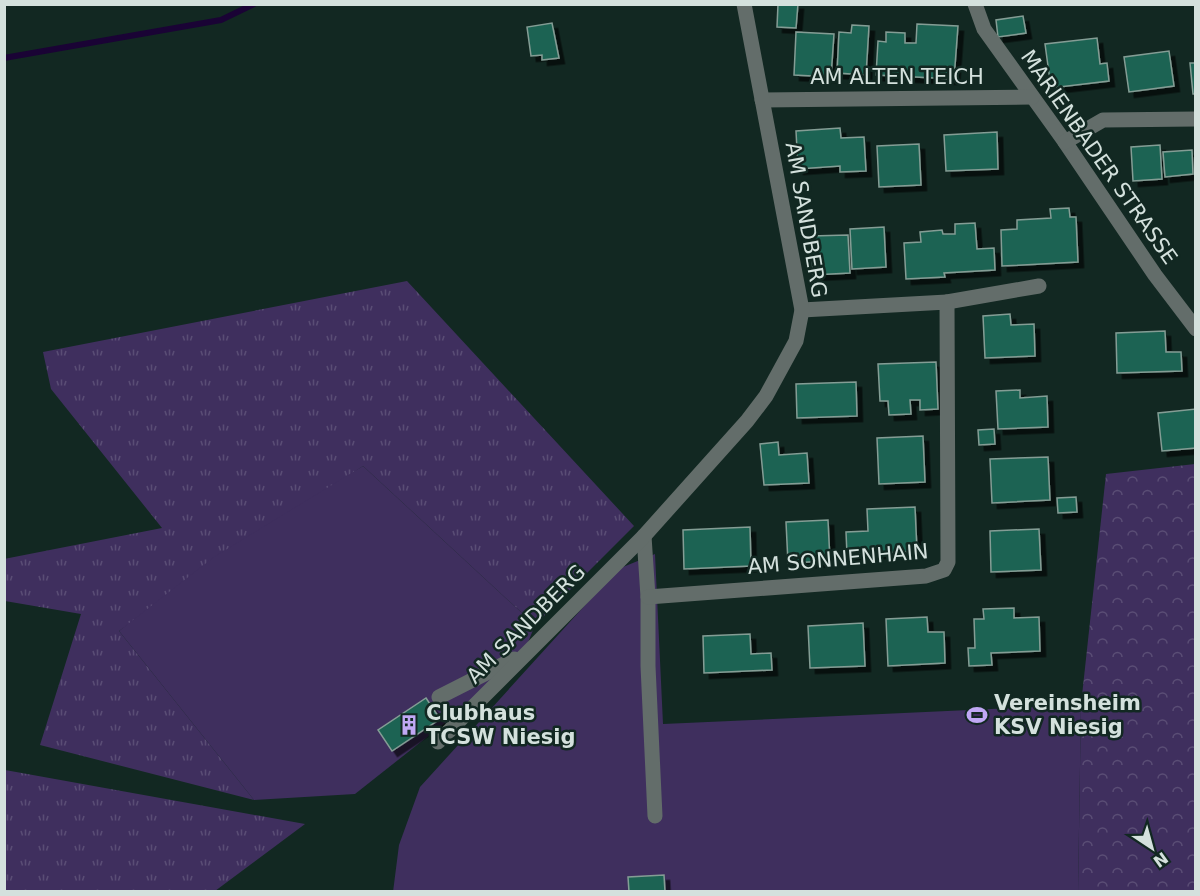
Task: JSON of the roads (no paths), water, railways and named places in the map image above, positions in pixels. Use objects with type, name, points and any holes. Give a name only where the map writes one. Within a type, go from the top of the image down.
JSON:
[{"type":"street","name":"AM SANDBERG","points":[[438,742],[644,536],[747,421],[766,396],[796,341],[802,310],[744,4]]},
{"type":"street","name":"MARIENBADER STRASSE","points":[[975,4],[984,29],[1065,142],[1155,275],[1196,330]]},
{"type":"street","name":"AM ALTEN TEICH","points":[[762,100],[1032,97]]},
{"type":"street","points":[[1065,142],[1102,120],[1196,119]]},
{"type":"street","points":[[802,310],[947,302],[1039,286]]},
{"type":"street","name":"AM SONNENHAIN","points":[[648,597],[926,576],[944,570],[948,562],[949,549],[947,302]]},
{"type":"street","points":[[644,536],[656,816]]},
{"type":"street","points":[[439,697],[530,650]]},
{"type":"waterway","points":[[4,58],[221,20],[254,4]]},
{"type":"place","name":"Vereinsheim KSV Niesig","points":[[977,715]]},
{"type":"place","name":"Clubhaus TCSW Niesig","points":[[409,725]]}]
